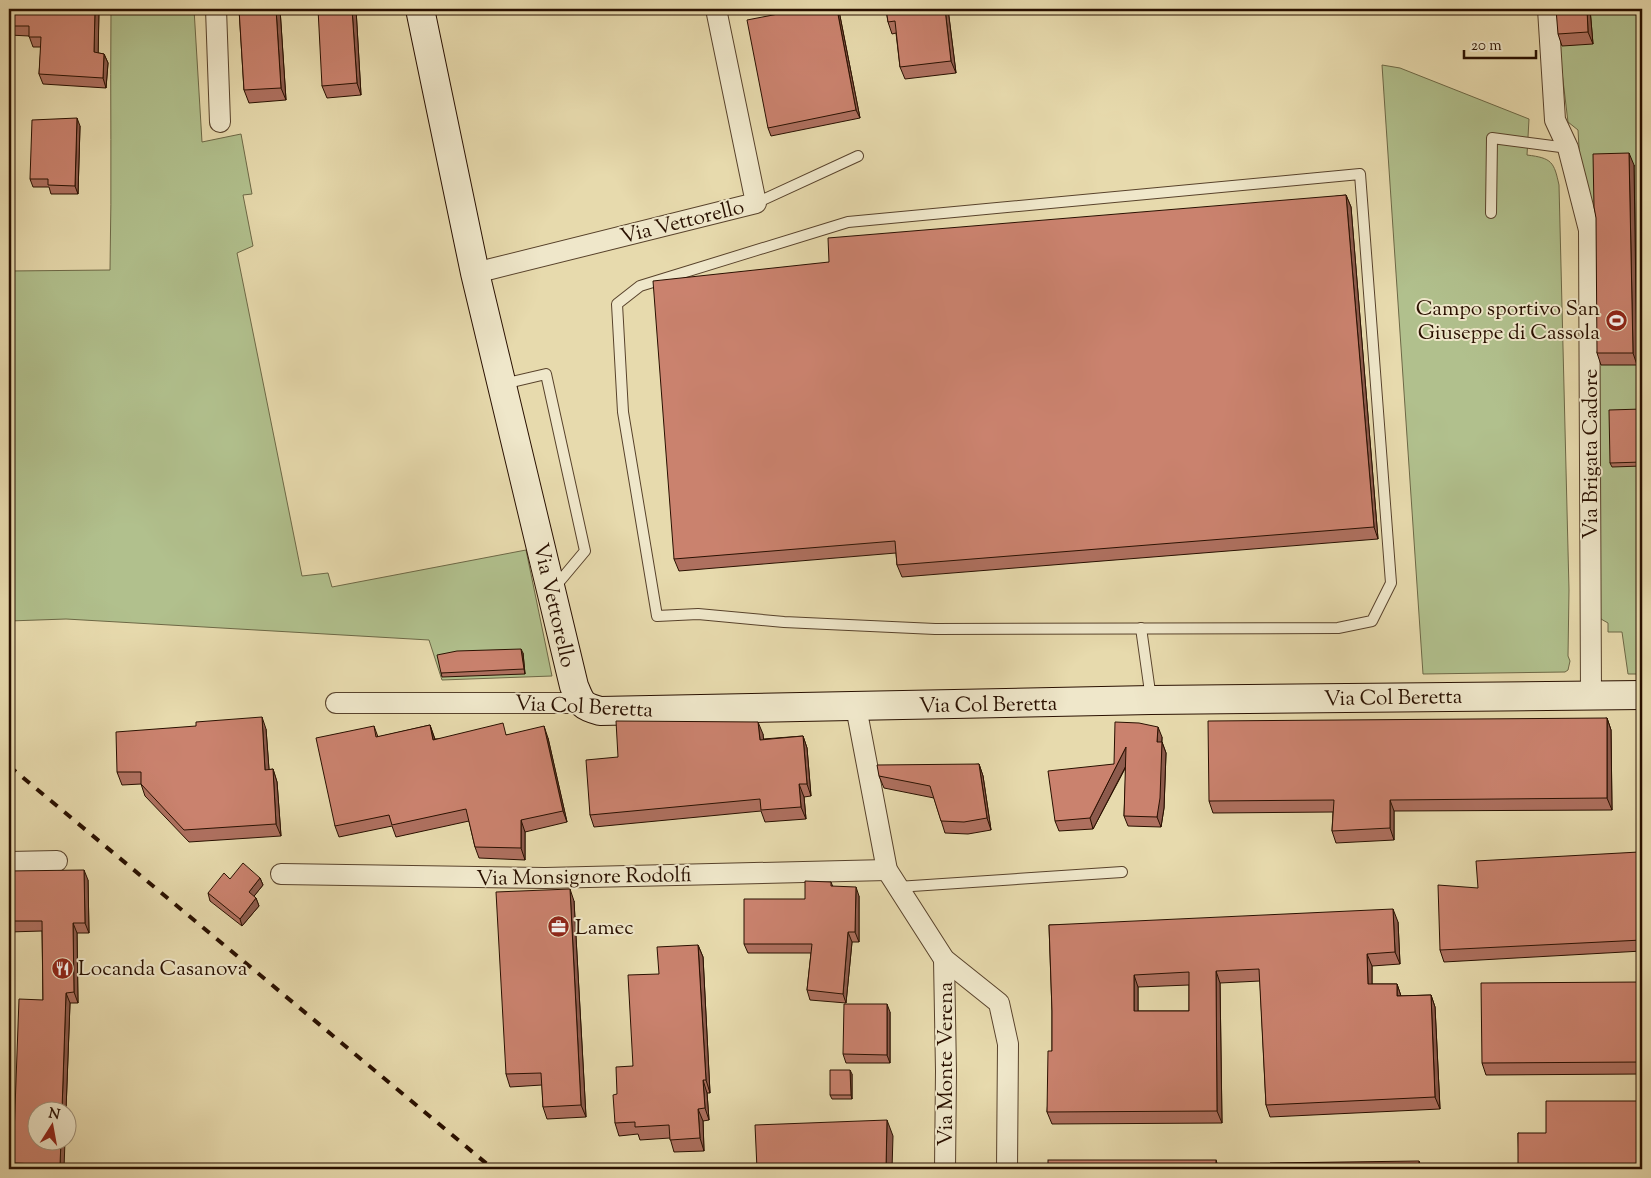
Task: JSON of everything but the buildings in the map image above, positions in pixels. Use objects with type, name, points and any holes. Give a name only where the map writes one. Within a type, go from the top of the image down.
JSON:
[{"type":"street","points":[[216,9],[220,122]]},
{"type":"street","name":"Via Vettorello","points":[[420,9],[475,273],[574,686],[581,703]]},
{"type":"street","name":"Via Vettorello","points":[[475,273],[756,203],[716,9]]},
{"type":"street","name":"Via Brigata Cadore","points":[[1548,9],[1554,120],[1568,148],[1588,230],[1591,695]]},
{"type":"street","name":"Via Col Beretta","points":[[336,703],[581,703],[588,708],[600,711],[1151,700],[1642,695]]},
{"type":"street","points":[[856,707],[892,879]]},
{"type":"street","points":[[9,862],[57,861]]},
{"type":"street","name":"Via Monsignore Rodolfi","points":[[281,874],[544,878],[892,879]]},
{"type":"street","name":"Via Monte Verena","points":[[892,879],[944,959],[1000,1003],[1008,1044],[1007,1169]]},
{"type":"street","name":"Via Monte Verena","points":[[944,959],[945,1169]]},
{"type":"lane","points":[[1491,213],[1492,138],[1568,148]]},
{"type":"lane","points":[[756,203],[858,156]]},
{"type":"lane","points":[[1360,174],[1391,583],[1372,621],[1338,628],[1141,628],[935,629],[784,622],[698,614],[657,616],[623,412],[617,304],[640,286],[848,222],[1360,174]]},
{"type":"lane","points":[[502,384],[546,374],[585,550],[551,590]]},
{"type":"lane","points":[[1141,628],[1151,700]]},
{"type":"lane","points":[[892,879],[1122,872]]},
{"type":"green space","points":[[111,9],[194,9],[202,142],[241,134],[252,194],[243,195],[253,246],[237,253],[302,576],[328,573],[332,587],[526,550],[552,676],[442,680],[429,640],[66,619],[9,621],[9,271],[110,270]]},
{"type":"green space","name":"Campo sportivo San Giuseppe di Cassola","points":[[1557,9],[1642,9],[1642,674],[1628,674],[1622,632],[1608,632],[1608,623],[1601,619],[1594,608],[1593,387],[1578,130],[1568,122],[1559,47]]},
{"type":"green space","points":[[1382,65],[1400,68],[1529,119],[1527,155],[1547,160],[1555,171],[1559,185],[1569,590],[1568,656],[1570,661],[1568,670],[1565,672],[1423,674]]},
{"type":"railway","points":[[9,766],[493,1169]]},
{"type":"place","name":"Campo sportivo San Giuseppe di Cassola","points":[[1616,320]]},
{"type":"place","name":"Lamec","points":[[559,927]]},
{"type":"place","name":"Locanda Casanova","points":[[62,968]]}]
